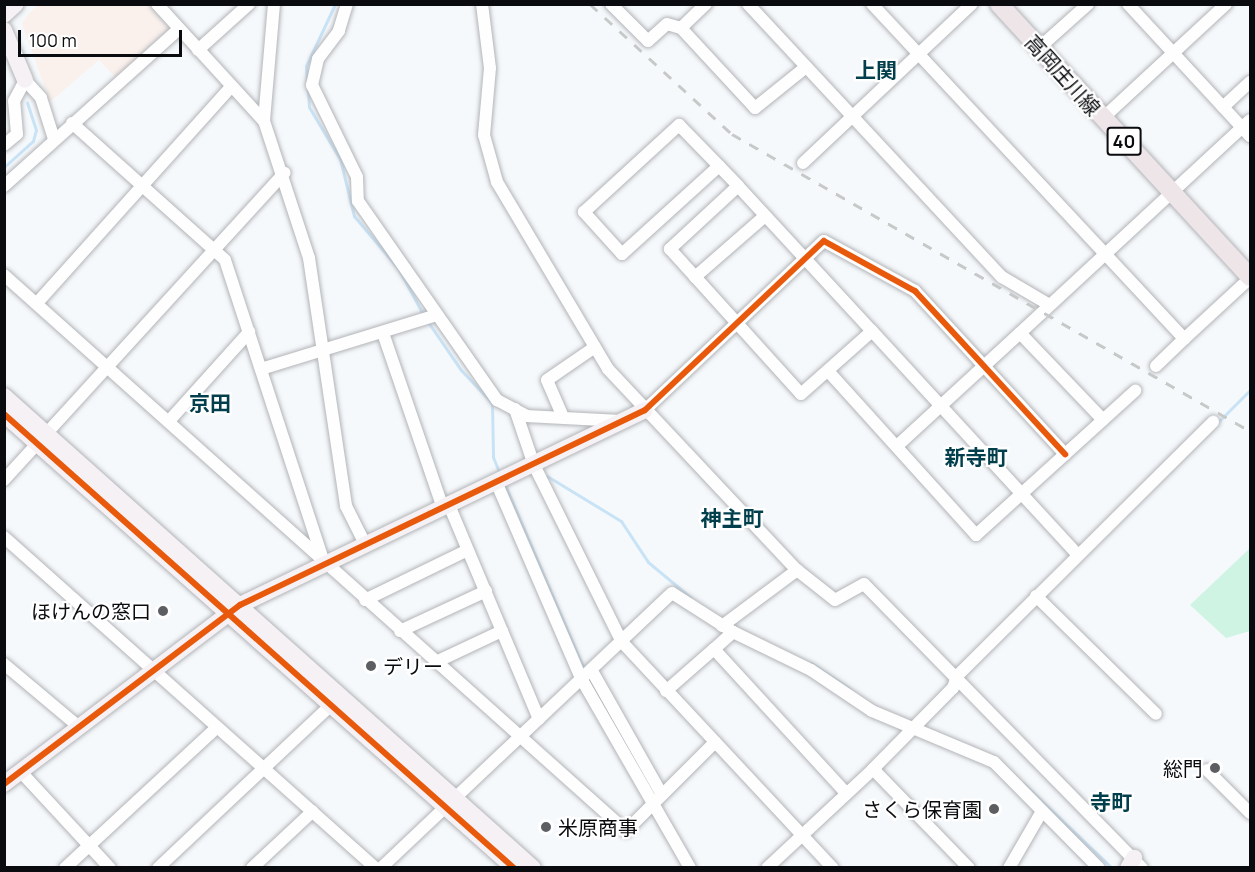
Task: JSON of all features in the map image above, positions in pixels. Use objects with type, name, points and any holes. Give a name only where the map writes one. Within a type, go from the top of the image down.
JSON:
[{"type":"main road","name":"高岡庄川線","points":[[999,4],[1170,192],[1251,277]]},
{"type":"street","points":[[4,15],[16,4]]},
{"type":"street","points":[[157,4],[264,121],[284,173],[309,258],[320,348],[346,506],[365,544]]},
{"type":"street","points":[[198,50],[249,4]]},
{"type":"street","points":[[264,121],[274,4]]},
{"type":"street","points":[[347,4],[339,31],[318,59],[312,85],[318,106],[353,168],[358,201],[473,372],[497,400],[528,416],[622,421]]},
{"type":"street","points":[[482,4],[490,68],[484,135],[497,182],[595,347],[645,410],[797,570],[835,600],[864,584],[1135,864]]},
{"type":"street","points":[[611,4],[648,41],[667,24],[681,28],[755,108],[806,67]]},
{"type":"street","points":[[681,28],[706,4]]},
{"type":"street","points":[[748,4],[1002,277],[1048,304]]},
{"type":"street","points":[[873,4],[1184,339]]},
{"type":"street","points":[[803,163],[972,4]]},
{"type":"street","points":[[1039,48],[1088,4]]},
{"type":"street","points":[[897,446],[1170,192],[1248,128],[1223,107],[1128,4]]},
{"type":"street","points":[[1102,118],[1226,4]]},
{"type":"street","points":[[4,186],[179,29]]},
{"type":"street","points":[[4,30],[25,80],[41,98],[54,139]]},
{"type":"street","points":[[4,145],[17,134],[14,101],[25,80]]},
{"type":"street","points":[[1223,107],[1251,82]]},
{"type":"street","points":[[37,303],[231,87]]},
{"type":"street","points":[[72,123],[225,260],[324,564]]},
{"type":"street","points":[[719,166],[622,254],[584,212],[680,125],[719,166],[738,186],[1077,554]]},
{"type":"street","points":[[4,480],[284,173]]},
{"type":"street","points":[[738,186],[670,249],[801,394],[872,331]]},
{"type":"street","points":[[695,277],[765,216]]},
{"type":"street","points":[[4,784],[234,609],[365,544],[497,484],[645,410],[734,321],[824,241],[915,291],[1065,454]]},
{"type":"street","points":[[4,275],[169,421],[324,564],[626,831],[657,797],[715,742]]},
{"type":"street","points":[[1156,366],[1251,277]]},
{"type":"street","points":[[261,369],[320,348],[383,333],[436,315]]},
{"type":"street","points":[[169,421],[249,332]]},
{"type":"street","points":[[383,333],[446,507],[486,591],[539,719]]},
{"type":"street","points":[[1020,333],[1103,420]]},
{"type":"street","points":[[562,417],[547,380],[595,347]]},
{"type":"street","points":[[828,371],[976,535],[1135,391]]},
{"type":"street","points":[[4,396],[41,438],[450,802],[514,867]]},
{"type":"street","points":[[515,409],[534,465],[622,642],[833,867]]},
{"type":"street","points":[[4,414],[41,438]]},
{"type":"street","points":[[766,867],[873,769],[1077,554],[1213,422]]},
{"type":"street","points":[[497,484],[587,676],[657,797],[690,867]]},
{"type":"street","points":[[5,539],[375,867]]},
{"type":"street","points":[[365,600],[468,550]]},
{"type":"street","points":[[666,691],[714,649],[727,629],[797,570]]},
{"type":"street","points":[[400,631],[486,591]]},
{"type":"street","points":[[381,867],[587,676],[672,593],[727,629],[812,670],[910,730],[994,762],[1099,867]]},
{"type":"street","points":[[1036,596],[1156,714]]},
{"type":"street","points":[[234,609],[331,705],[533,867]]},
{"type":"street","points":[[436,662],[502,631]]},
{"type":"street","points":[[714,649],[846,793]]},
{"type":"street","points":[[4,664],[79,727]]},
{"type":"street","points":[[158,867],[331,705]]},
{"type":"street","points":[[65,867],[217,727]]},
{"type":"street","points":[[873,769],[969,867]]},
{"type":"street","points":[[1207,770],[1251,813]]},
{"type":"street","points":[[21,772],[110,867]]},
{"type":"street","points":[[252,867],[313,811]]},
{"type":"street","points":[[1009,867],[1042,811]]},
{"type":"shaded area","points":[[148,4],[170,29],[116,78],[99,60],[50,102],[22,24],[29,13],[38,5]]},
{"type":"green space","points":[[1250,548],[1250,631],[1226,638],[1190,605]]},
{"type":"waterway","points":[[335,4],[306,66],[309,107],[340,159],[354,216],[398,268],[424,316]]},
{"type":"waterway","points":[[4,167],[33,141],[36,130],[27,102]]},
{"type":"waterway","points":[[428,322],[461,370],[492,403],[493,457],[500,474]]},
{"type":"waterway","points":[[1216,424],[1250,390]]},
{"type":"waterway","points":[[547,476],[621,521],[648,562],[690,597]]},
{"type":"waterway","points":[[505,485],[584,669]]},
{"type":"waterway","points":[[811,663],[850,689]]},
{"type":"waterway","points":[[588,678],[653,792]]},
{"type":"waterway","points":[[1023,783],[1112,868]]},
{"type":"railway","points":[[590,4],[732,134],[1250,431]]},
{"type":"cycle path","points":[[4,784],[240,605],[645,410],[824,241],[915,291],[1065,454]]},
{"type":"cycle path","points":[[4,414],[514,868]]},
{"type":"place","name":"ほけんの窓口","points":[[163,611]]},
{"type":"place","name":"デリー","points":[[371,666]]},
{"type":"place","name":"総門","points":[[1215,768]]},
{"type":"place","name":"さくら保育園","points":[[994,809]]},
{"type":"place","name":"米原商事","points":[[546,827]]},
{"type":"district","name":"上関","points":[[876,70]]},
{"type":"district","name":"京田","points":[[210,403]]},
{"type":"district","name":"新寺町","points":[[976,457]]},
{"type":"district","name":"神主町","points":[[732,518]]},
{"type":"district","name":"寺町","points":[[1111,802]]}]
